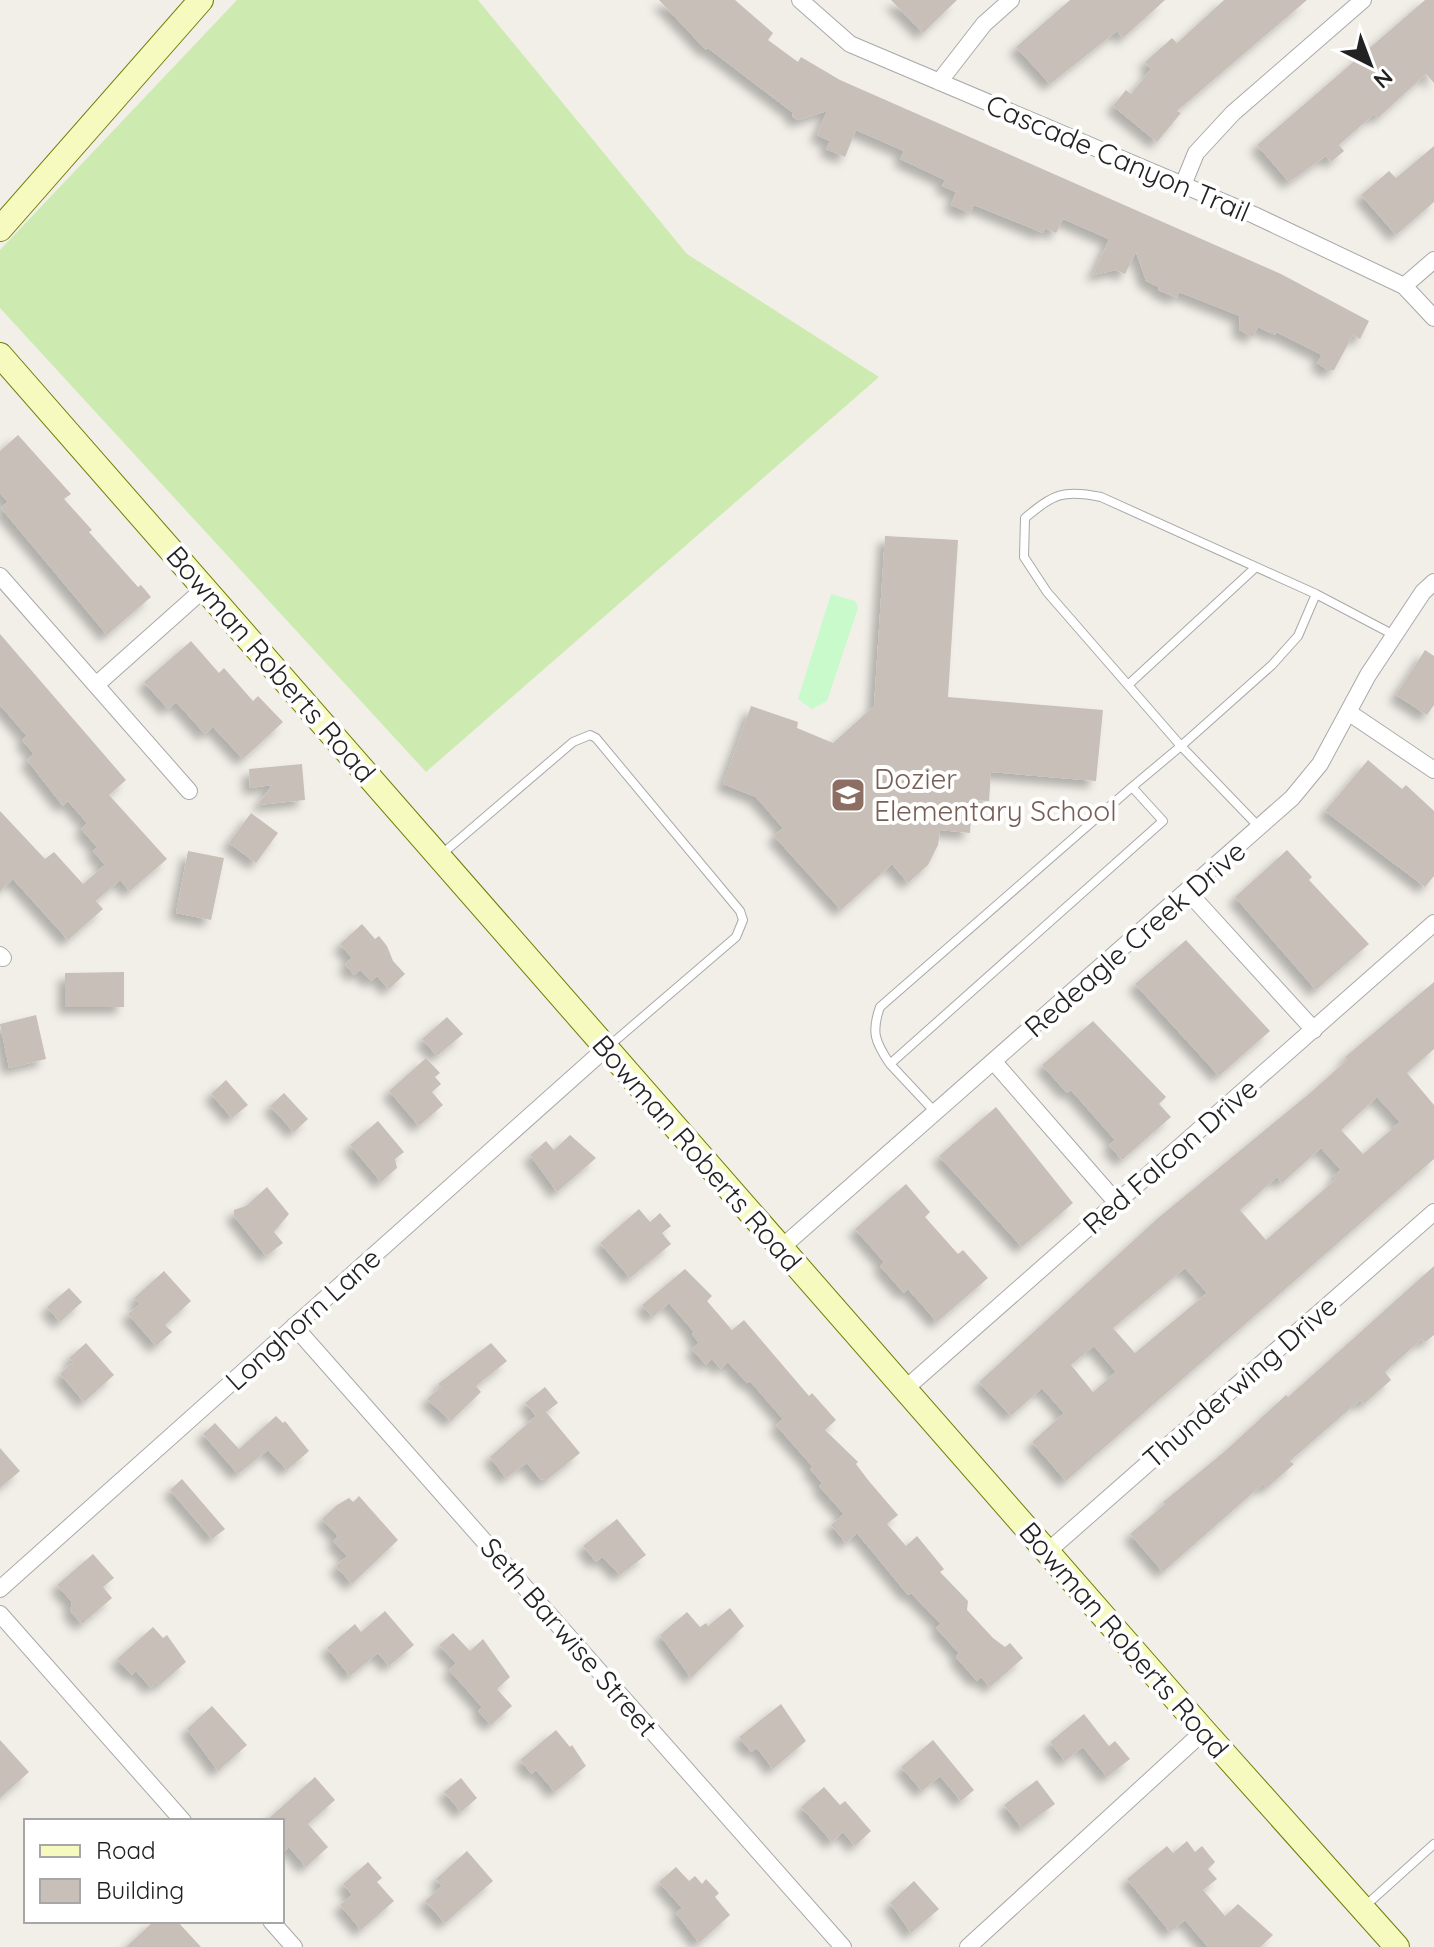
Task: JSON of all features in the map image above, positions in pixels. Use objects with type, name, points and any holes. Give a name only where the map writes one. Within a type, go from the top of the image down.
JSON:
[{"type":"street","points":[[0,229],[201,0]]},
{"type":"street","name":"Cascade Canyon Trail","points":[[800,0],[850,44],[1183,185],[1404,286],[1434,318]]},
{"type":"street","points":[[939,82],[984,24],[1011,0]]},
{"type":"street","points":[[1183,185],[1196,153],[1233,113],[1363,0]]},
{"type":"street","points":[[1404,286],[1434,260]]},
{"type":"street","name":"Bowman Roberts Road","points":[[0,355],[605,1049],[1397,1947]]},
{"type":"street","points":[[0,576],[189,791]]},
{"type":"street","name":"Redeagle Creek Drive","points":[[781,1248],[1261,829],[1320,764],[1394,635],[1434,582]]},
{"type":"street","points":[[96,685],[205,588]]},
{"type":"street","points":[[1348,712],[1434,770]]},
{"type":"street","points":[[1188,892],[1314,1030]]},
{"type":"street","name":"Red Falcon Drive","points":[[905,1389],[1434,923]]},
{"type":"street","name":"Longhorn Lane","points":[[0,1589],[605,1049]]},
{"type":"street","points":[[994,1062],[1117,1203]]},
{"type":"street","name":"Thunderwing Drive","points":[[1047,1552],[1434,1212]]},
{"type":"street","name":"Seth Barwise Street","points":[[294,1326],[843,1947]]},
{"type":"street","points":[[0,1614],[181,1819]]},
{"type":"street","points":[[968,1947],[1204,1731]]},
{"type":"street","points":[[273,1923],[294,1947]]},
{"type":"lane","points":[[1261,829],[1181,746],[1047,592],[1024,557],[1025,518],[1048,498],[1072,491],[1101,497],[1316,594],[1394,635]]},
{"type":"lane","points":[[1128,685],[1256,567]]},
{"type":"lane","points":[[936,1113],[890,1064],[875,1043],[872,1029],[880,1007],[1272,665],[1298,636],[1316,594]]},
{"type":"lane","points":[[439,857],[573,742],[590,735],[740,911],[743,920],[736,937],[605,1049]]},
{"type":"lane","points":[[890,1064],[1163,821],[1132,787]]},
{"type":"lane","points":[[1363,1907],[1434,1844]]},
{"type":"green space","points":[[237,0],[478,0],[687,254],[879,377],[426,772],[0,308],[0,250]]},
{"type":"green space","points":[[831,594],[855,601],[858,608],[827,701],[812,709],[798,699]]},
{"type":"building","points":[[659,0],[735,0],[773,33],[768,40],[798,62],[801,57],[840,80],[1281,274],[1369,321],[1360,339],[1353,335],[1334,370],[1328,370],[1317,363],[1322,355],[1276,332],[1275,335],[1258,327],[1253,337],[1239,330],[1240,316],[1179,292],[1177,298],[1158,290],[1159,287],[1146,281],[1136,252],[1125,274],[1116,270],[1093,275],[1109,239],[1063,219],[1056,233],[1045,228],[1043,233],[974,205],[970,213],[951,205],[956,192],[942,186],[945,180],[900,159],[904,151],[856,130],[845,157],[826,149],[830,141],[817,135],[827,111],[798,120],[793,117],[792,112],[708,48],[706,50]]},
{"type":"building","points":[[891,0],[957,0],[923,33]]},
{"type":"building","points":[[1070,0],[1165,0],[1123,38],[1117,31],[1050,84],[1016,47]]},
{"type":"building","points":[[1224,0],[1307,0],[1177,111],[1181,113],[1157,142],[1113,106],[1126,90],[1131,94],[1151,69],[1145,62],[1172,38],[1177,43]]},
{"type":"building","points":[[1425,0],[1434,0],[1434,83],[1426,74],[1378,118],[1374,114],[1339,145],[1344,151],[1331,162],[1326,156],[1289,182],[1257,145]]},
{"type":"building","points":[[1434,146],[1434,202],[1396,235],[1361,195],[1389,171],[1396,178]]},
{"type":"building","points":[[18,435],[71,494],[64,499],[92,530],[89,532],[138,587],[141,585],[151,597],[107,635],[1,508],[8,502],[0,493],[0,451]]},
{"type":"building","points":[[885,536],[958,540],[948,697],[1103,710],[1096,781],[991,772],[989,801],[972,800],[970,833],[940,830],[938,845],[928,865],[908,883],[892,864],[841,910],[774,836],[783,828],[756,797],[723,784],[751,706],[798,722],[797,728],[833,743],[874,706]]},
{"type":"building","points":[[0,634],[126,780],[109,795],[167,859],[130,891],[120,880],[96,901],[103,909],[68,940],[13,879],[0,891],[0,811],[45,859],[54,852],[83,884],[105,865],[93,851],[97,847],[81,829],[87,823],[68,801],[63,806],[27,760],[34,754],[22,740],[27,736],[0,705]]},
{"type":"building","points":[[191,641],[219,673],[224,668],[253,701],[258,696],[283,722],[243,759],[213,727],[205,734],[176,702],[168,709],[144,682]]},
{"type":"building","points":[[1425,650],[1434,656],[1434,705],[1427,715],[1396,695]]},
{"type":"building","points":[[1368,760],[1402,789],[1406,785],[1434,811],[1434,876],[1425,887],[1325,811]]},
{"type":"building","points":[[302,764],[305,800],[258,805],[272,785],[250,788],[249,769]]},
{"type":"building","points":[[251,813],[278,833],[256,863],[229,843]]},
{"type":"building","points":[[1287,850],[1312,877],[1309,880],[1369,944],[1316,990],[1235,897]]},
{"type":"building","points":[[188,851],[224,858],[211,920],[176,913]]},
{"type":"building","points":[[362,924],[375,939],[379,936],[393,961],[405,974],[389,989],[377,976],[371,981],[360,970],[354,975],[345,964],[352,958],[340,944]]},
{"type":"building","points":[[1186,940],[1270,1031],[1219,1076],[1135,984]]},
{"type":"building","points":[[124,972],[124,1007],[65,1007],[65,973]]},
{"type":"building","points":[[1434,982],[1434,1049],[1407,1073],[1434,1105],[1434,1159],[1066,1481],[1032,1442],[1064,1413],[1042,1388],[1011,1416],[979,1382],[1158,1218],[1310,1093],[1347,1060],[1345,1057]],"holes":[[[1377,1097],[1400,1122],[1363,1154],[1341,1130]],[[1321,1148],[1341,1170],[1333,1176],[1336,1179],[1266,1240],[1240,1210],[1277,1177],[1282,1183]],[[1185,1268],[1207,1293],[1135,1353],[1113,1328]],[[1094,1346],[1116,1372],[1093,1392],[1071,1365]]]},
{"type":"building","points":[[36,1015],[46,1059],[9,1068],[0,1024]]},
{"type":"building","points":[[447,1017],[463,1034],[437,1056],[422,1039]]},
{"type":"building","points":[[1093,1021],[1166,1097],[1159,1104],[1171,1117],[1122,1160],[1109,1145],[1115,1140],[1071,1090],[1067,1093],[1042,1065]]},
{"type":"building","points":[[426,1058],[440,1073],[435,1077],[441,1084],[432,1092],[443,1105],[419,1126],[389,1091]]},
{"type":"building","points":[[226,1080],[248,1105],[232,1118],[211,1094]]},
{"type":"building","points":[[284,1093],[308,1119],[294,1132],[270,1106]]},
{"type":"building","points":[[996,1107],[1073,1203],[1022,1247],[939,1156]]},
{"type":"building","points":[[378,1121],[404,1152],[395,1159],[397,1168],[381,1182],[350,1145]]},
{"type":"building","points":[[570,1135],[596,1158],[557,1192],[530,1155],[546,1141],[554,1150]]},
{"type":"building","points":[[906,1184],[930,1212],[925,1217],[958,1254],[963,1250],[988,1278],[937,1322],[908,1289],[904,1293],[880,1266],[884,1262],[855,1229]]},
{"type":"building","points":[[267,1187],[289,1214],[274,1232],[283,1243],[266,1256],[234,1216],[234,1210],[246,1206]]},
{"type":"building","points":[[639,1209],[650,1222],[660,1213],[671,1226],[662,1233],[671,1244],[630,1278],[600,1243]]},
{"type":"building","points":[[1434,1266],[1434,1335],[1425,1342],[1422,1339],[1385,1372],[1391,1380],[1364,1404],[1360,1400],[1290,1461],[1294,1464],[1267,1488],[1263,1484],[1163,1572],[1130,1534]]},
{"type":"building","points":[[685,1269],[712,1296],[707,1301],[732,1330],[744,1320],[809,1396],[812,1393],[836,1420],[825,1430],[858,1462],[856,1464],[868,1480],[898,1515],[887,1524],[906,1546],[917,1536],[944,1569],[940,1572],[968,1601],[967,1610],[993,1638],[1005,1647],[1010,1643],[1023,1658],[990,1687],[981,1677],[977,1681],[956,1657],[959,1653],[936,1628],[941,1624],[911,1593],[908,1595],[857,1533],[846,1543],[831,1525],[844,1514],[819,1486],[822,1483],[810,1469],[813,1467],[776,1425],[783,1419],[750,1381],[747,1383],[728,1362],[721,1369],[712,1359],[706,1365],[692,1349],[699,1343],[692,1334],[694,1332],[669,1303],[653,1317],[642,1305]]},
{"type":"building","points":[[164,1271],[191,1301],[165,1325],[172,1332],[156,1346],[128,1314],[140,1304],[134,1298]]},
{"type":"building","points":[[69,1288],[82,1302],[60,1322],[47,1307]]},
{"type":"building","points":[[86,1343],[114,1375],[84,1402],[60,1374],[73,1362],[69,1358]]},
{"type":"building","points":[[491,1343],[507,1361],[476,1386],[481,1392],[451,1421],[427,1399],[441,1387],[438,1384]]},
{"type":"building","points":[[545,1387],[558,1403],[546,1412],[580,1453],[547,1480],[540,1479],[527,1463],[506,1478],[490,1457],[536,1416],[525,1403]]},
{"type":"building","points":[[276,1416],[283,1423],[285,1421],[309,1451],[287,1470],[268,1450],[238,1474],[203,1434],[215,1423],[239,1449]]},
{"type":"building","points":[[0,1448],[20,1471],[0,1488]]},
{"type":"building","points":[[182,1479],[225,1529],[212,1539],[170,1490]]},
{"type":"building","points":[[359,1496],[398,1540],[352,1584],[336,1566],[347,1556],[333,1541],[338,1536],[322,1519],[337,1505],[349,1498],[353,1502]]},
{"type":"building","points":[[617,1519],[646,1555],[620,1575],[602,1557],[596,1562],[583,1546]]},
{"type":"building","points":[[93,1554],[114,1578],[103,1587],[112,1598],[82,1624],[70,1611],[72,1602],[57,1585]]},
{"type":"building","points":[[730,1608],[744,1626],[691,1678],[660,1635],[687,1612],[700,1627],[706,1623],[708,1626]]},
{"type":"building","points":[[385,1611],[414,1645],[389,1666],[378,1653],[350,1676],[327,1648],[355,1624],[361,1632]]},
{"type":"building","points":[[153,1627],[163,1638],[167,1635],[186,1662],[160,1685],[157,1682],[151,1688],[136,1671],[132,1675],[117,1659]]},
{"type":"building","points":[[453,1633],[470,1651],[483,1639],[510,1677],[497,1689],[512,1706],[491,1725],[478,1711],[482,1707],[449,1670],[456,1663],[439,1645]]},
{"type":"building","points":[[781,1704],[806,1741],[773,1769],[757,1748],[751,1752],[739,1737]]},
{"type":"building","points":[[212,1706],[247,1745],[218,1771],[187,1729]]},
{"type":"building","points":[[1084,1714],[1109,1746],[1115,1741],[1130,1759],[1107,1777],[1083,1747],[1065,1761],[1050,1742]]},
{"type":"building","points":[[556,1730],[570,1747],[572,1745],[586,1766],[555,1792],[536,1770],[532,1774],[520,1760]]},
{"type":"building","points":[[0,1740],[29,1772],[0,1798]]},
{"type":"building","points":[[933,1740],[974,1790],[961,1801],[940,1776],[922,1791],[901,1767]]},
{"type":"building","points":[[315,1777],[335,1800],[308,1824],[328,1847],[306,1867],[289,1847],[284,1851],[284,1819],[268,1819]]},
{"type":"building","points":[[461,1778],[477,1798],[461,1812],[444,1792]]},
{"type":"building","points":[[1037,1780],[1055,1804],[1022,1828],[1004,1805]]},
{"type":"building","points":[[824,1787],[840,1805],[845,1801],[871,1831],[855,1846],[843,1832],[832,1842],[801,1807]]},
{"type":"building","points":[[1187,1841],[1195,1852],[1202,1846],[1215,1862],[1208,1869],[1217,1879],[1203,1890],[1225,1916],[1238,1904],[1273,1935],[1260,1947],[1208,1947],[1185,1920],[1170,1932],[1127,1879],[1167,1846],[1173,1853]]},
{"type":"building","points":[[467,1851],[493,1881],[445,1923],[425,1901],[442,1886],[436,1879]]},
{"type":"building","points":[[368,1862],[382,1878],[377,1882],[394,1901],[361,1930],[340,1905],[352,1895],[343,1884]]},
{"type":"building","points":[[676,1867],[689,1881],[695,1876],[702,1884],[706,1879],[719,1893],[715,1897],[730,1915],[699,1943],[676,1913],[682,1908],[659,1882]]},
{"type":"building","points":[[914,1881],[939,1909],[911,1933],[890,1903]]},
{"type":"building","points":[[152,1923],[179,1923],[201,1947],[126,1947]]},
{"type":"place","name":"Dozier Elementary School","points":[[848,795]]}]
